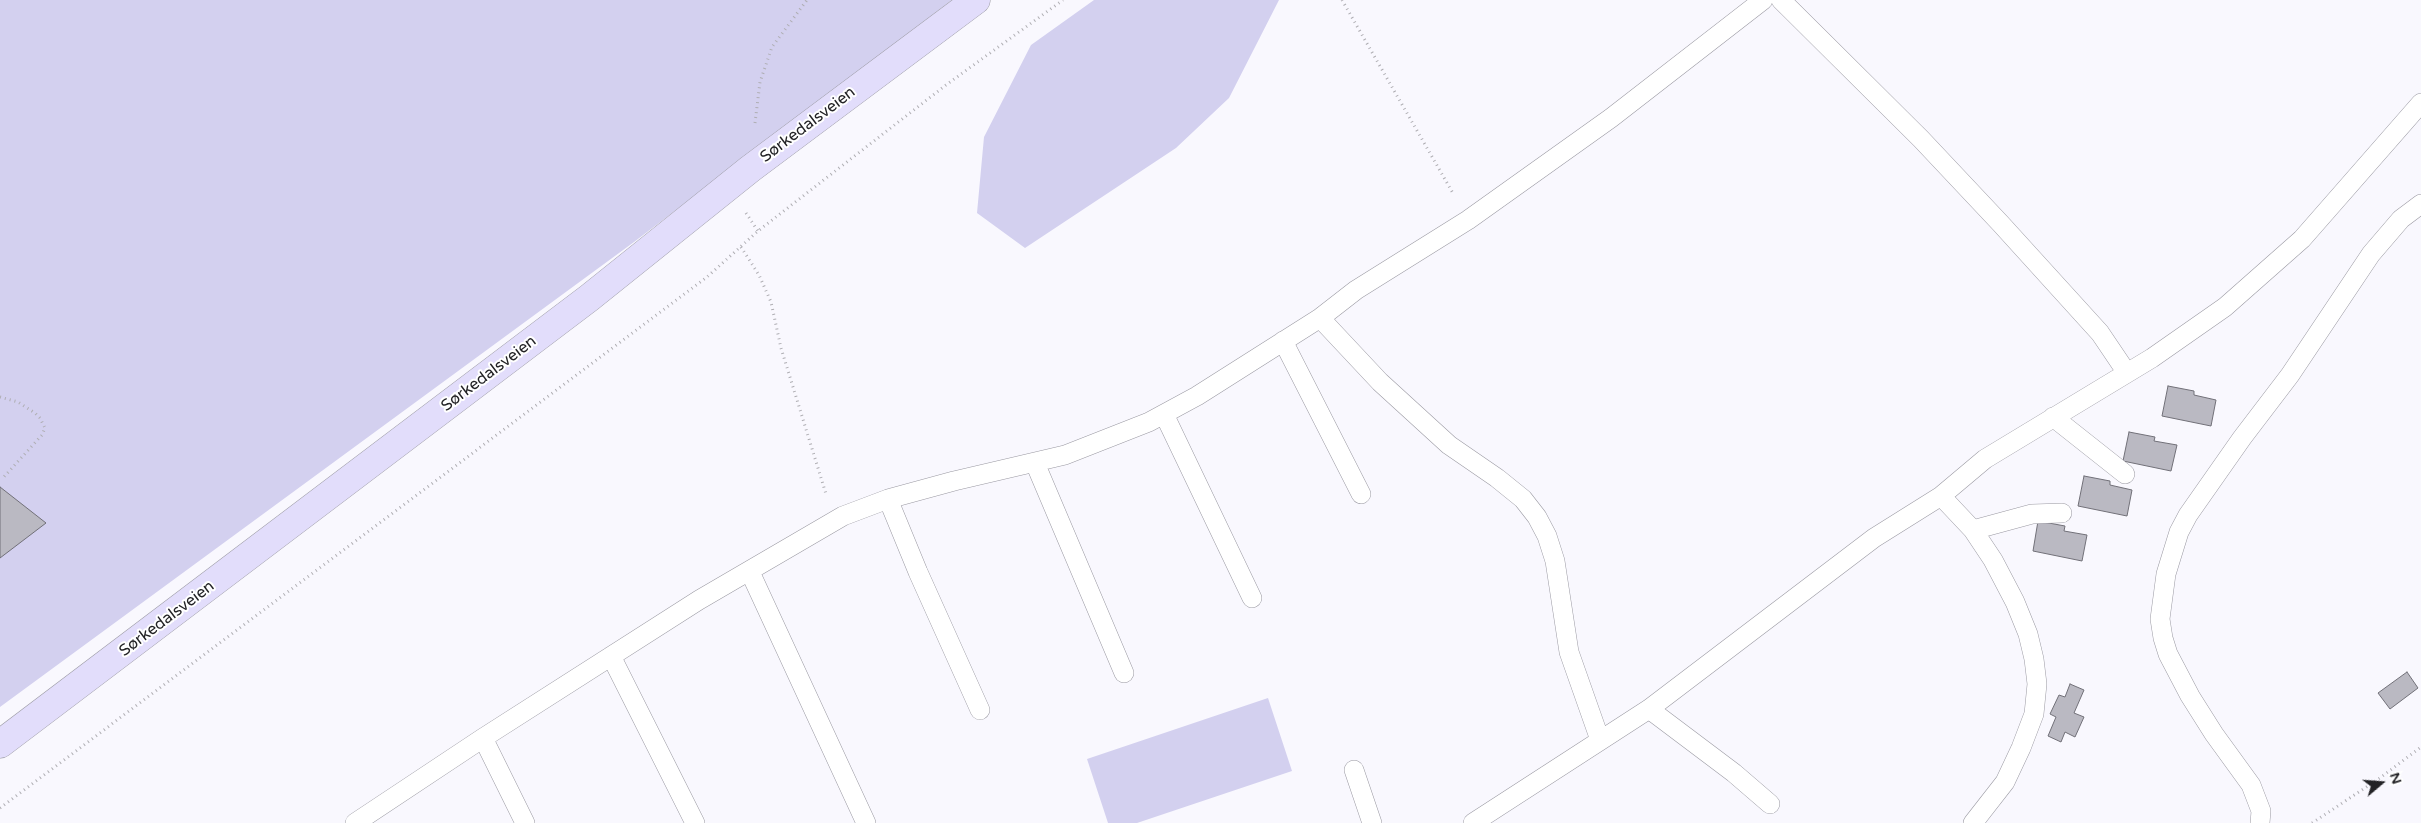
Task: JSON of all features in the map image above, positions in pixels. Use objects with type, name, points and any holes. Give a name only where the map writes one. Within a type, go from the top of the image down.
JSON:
[{"type":"street","name":"Sørkedalsveien","points":[[0,744],[589,298],[750,169],[976,0]]},
{"type":"lane","points":[[356,823],[483,738],[699,600],[835,521],[888,499],[963,478],[1035,463],[1106,440],[1164,414],[1320,318],[1356,290],[1468,220],[1626,106],[1763,0]]},
{"type":"lane","points":[[1780,0],[1921,140],[2008,232],[2100,333],[2127,374]]},
{"type":"lane","points":[[1473,823],[1649,709],[1874,538],[1941,496],[1985,459],[2127,374],[2225,307],[2302,239],[2421,103]]},
{"type":"lane","points":[[2260,817],[2251,785],[2214,734],[2190,696],[2168,654],[2160,619],[2166,574],[2178,532],[2188,515],[2242,438],[2274,397],[2371,254],[2402,219],[2421,204]]},
{"type":"lane","points":[[1320,318],[1380,382],[1449,445],[1497,478],[1523,499],[1537,517],[1547,536],[1555,561],[1569,652],[1600,740]]},
{"type":"lane","points":[[1283,341],[1361,494]]},
{"type":"lane","points":[[1164,414],[1252,598]]},
{"type":"lane","points":[[2053,417],[2125,474]]},
{"type":"lane","points":[[1035,463],[1124,673]]},
{"type":"lane","points":[[1941,496],[1973,530],[2015,602],[2028,634],[2037,684],[2034,714],[2022,748],[2005,782],[1973,823]]},
{"type":"lane","points":[[888,499],[918,572],[980,710]]},
{"type":"lane","points":[[1973,530],[2032,514],[2062,513]]},
{"type":"lane","points":[[750,572],[866,823]]},
{"type":"lane","points":[[611,656],[695,823]]},
{"type":"lane","points":[[1649,709],[1734,773],[1770,804]]},
{"type":"lane","points":[[483,738],[525,823]]},
{"type":"lane","points":[[1354,770],[1372,823]]},
{"type":"path","points":[[750,169],[760,82],[764,68],[772,47],[798,9],[807,0]]},
{"type":"path","points":[[0,808],[699,283],[740,247],[946,85],[1063,0]]},
{"type":"path","points":[[1342,0],[1468,220]]},
{"type":"path","points":[[740,247],[759,275],[771,302],[781,348],[835,521]]},
{"type":"path","points":[[0,397],[18,402],[35,413],[45,428],[42,435],[2,479]]},
{"type":"path","points":[[2312,823],[2380,778],[2421,747]]},
{"type":"shaded area","points":[[0,0],[952,0],[634,242],[0,707]]},
{"type":"shaded area","points":[[1094,0],[1279,0],[1229,98],[1176,148],[1025,248],[977,213],[984,137],[1031,45]]},
{"type":"shaded area","points":[[1268,698],[1292,771],[1137,823],[1108,823],[1087,759]]},
{"type":"building","points":[[2168,386],[2194,391],[2194,395],[2216,400],[2211,426],[2162,416]]},
{"type":"building","points":[[2129,432],[2155,437],[2154,441],[2177,445],[2171,471],[2123,461]]},
{"type":"building","points":[[2084,476],[2110,481],[2110,485],[2132,490],[2127,516],[2078,506]]},
{"type":"building","points":[[0,487],[46,523],[0,558]]},
{"type":"building","points":[[2038,521],[2065,526],[2064,531],[2087,535],[2082,561],[2033,551]]},
{"type":"building","points":[[2407,672],[2418,688],[2390,709],[2378,693]]},
{"type":"building","points":[[2070,684],[2084,690],[2074,713],[2084,717],[2075,737],[2065,732],[2061,742],[2048,736],[2056,717],[2050,714],[2059,695],[2065,697]]}]
